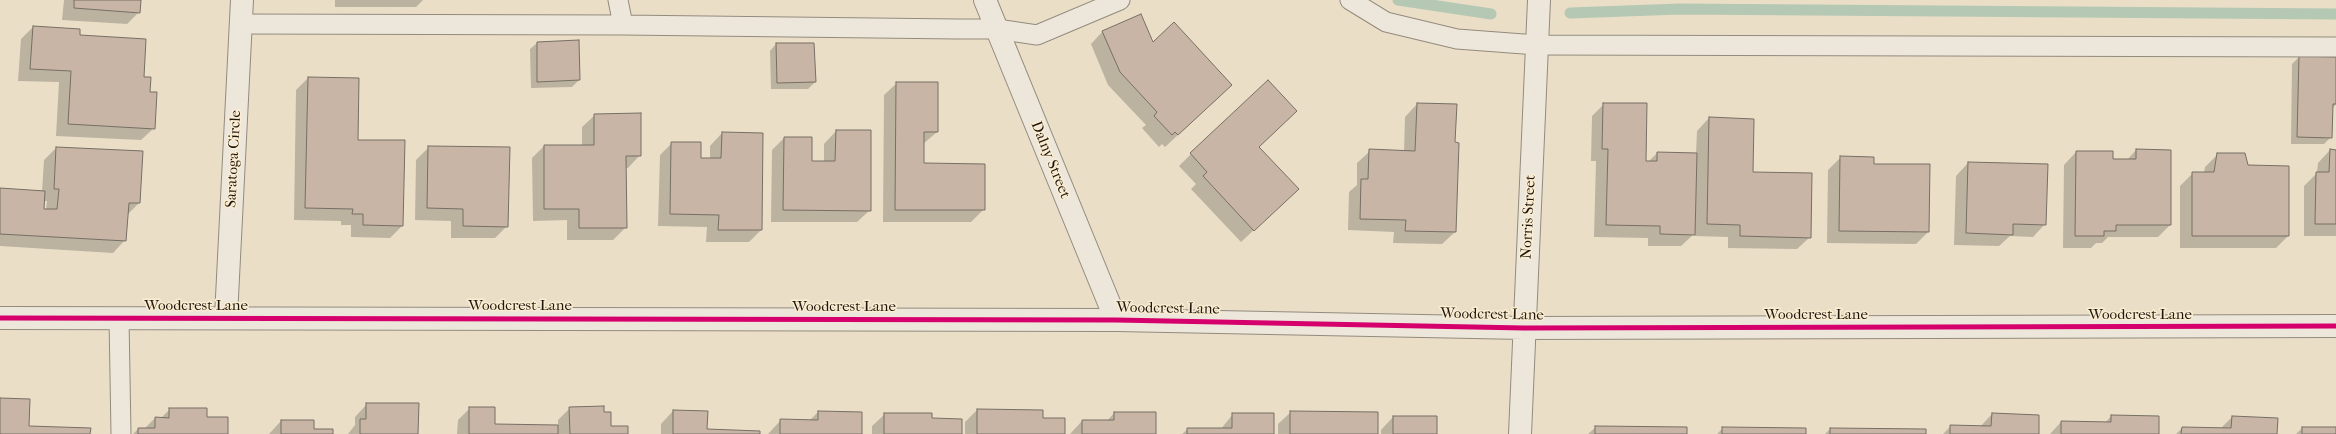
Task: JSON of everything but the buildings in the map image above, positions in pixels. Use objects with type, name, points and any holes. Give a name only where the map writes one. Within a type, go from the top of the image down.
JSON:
[{"type":"street","name":"Saratoga Circle","points":[[226,317],[242,0]]},
{"type":"street","name":"Dalny Street","points":[[985,0],[1116,320]]},
{"type":"street","name":"Norris Street","points":[[1520,434],[1539,0]]},
{"type":"street","name":"Woodcrest Lane","points":[[0,318],[226,317],[1116,320],[1524,328],[2336,326]]},
{"type":"lane","points":[[618,0],[623,25]]},
{"type":"lane","points":[[240,24],[623,25],[997,29],[1037,35],[1120,0]]},
{"type":"lane","points":[[1350,0],[1386,22],[1457,38],[1537,45],[2336,47]]},
{"type":"lane","points":[[119,318],[121,434]]},
{"type":"waterway","points":[[1398,0],[1491,14]]},
{"type":"waterway","points":[[1570,13],[1680,9],[2336,14]]},
{"type":"cycle path","points":[[0,318],[1116,320],[1524,328],[2336,326]]}]
